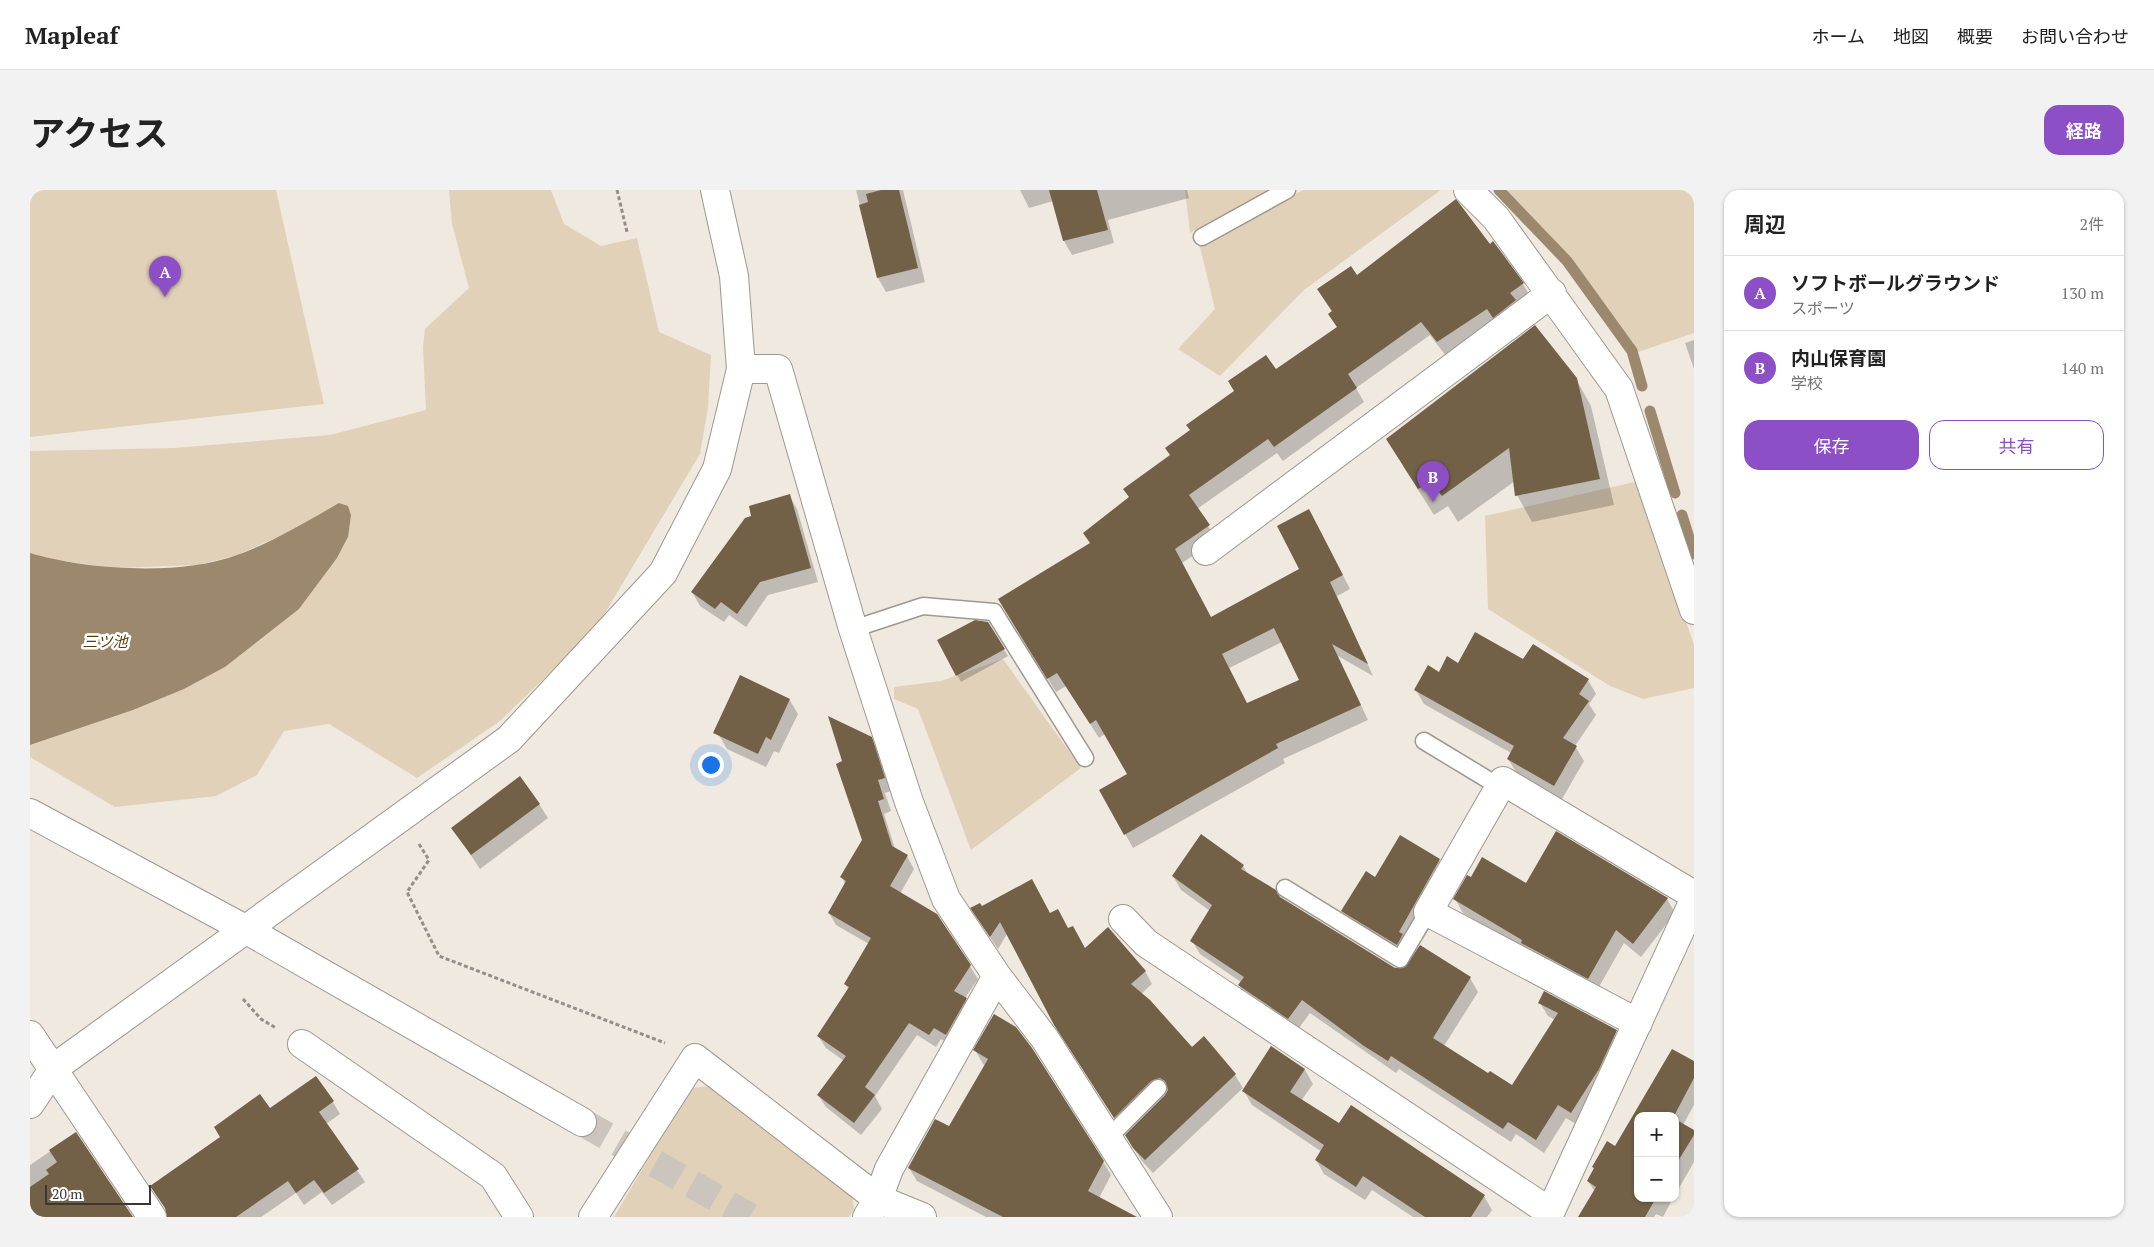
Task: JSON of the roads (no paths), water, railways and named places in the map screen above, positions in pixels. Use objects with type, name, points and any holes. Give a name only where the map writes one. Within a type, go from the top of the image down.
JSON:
[{"type":"street","points":[[30,1104],[54,1068],[509,739],[663,573],[717,469],[741,369],[734,276],[715,190]]},
{"type":"street","points":[[1468,190],[1496,218],[1552,293],[1619,389],[1694,610]]},
{"type":"street","points":[[1206,551],[1552,293]]},
{"type":"street","points":[[741,369],[778,369],[854,629],[910,802],[946,899],[997,976],[1044,1039],[1158,1217]]},
{"type":"street","points":[[1638,1023],[1428,912],[1503,781],[1694,895]]},
{"type":"street","points":[[38,818],[247,930],[582,1122]]},
{"type":"street","points":[[1123,919],[1146,943],[1549,1214],[1694,900]]},
{"type":"street","points":[[872,1208],[890,1169],[997,976]]},
{"type":"street","points":[[30,1035],[54,1068],[146,1215]]},
{"type":"street","points":[[302,1044],[493,1176],[519,1217]]},
{"type":"street","points":[[593,1217],[694,1058],[872,1208],[922,1217]]},
{"type":"lane","points":[[1202,237],[1287,190]]},
{"type":"lane","points":[[854,629],[923,606],[994,612],[1085,758]]},
{"type":"lane","points":[[1424,741],[1500,787]]},
{"type":"lane","points":[[1284,888],[1400,959],[1428,912]]},
{"type":"lane","points":[[1108,1138],[1158,1088]]},
{"type":"water","name":"三ツ池","points":[[339,503],[348,506],[351,515],[348,537],[337,558],[299,609],[225,667],[184,689],[133,710],[30,745],[30,553],[53,559],[106,567],[162,568],[214,562],[263,544]]},
{"type":"waterway","points":[[1499,190],[1567,261],[1632,351],[1642,386]]},
{"type":"waterway","points":[[1650,411],[1675,493]]},
{"type":"waterway","points":[[1682,515],[1694,554]]},
{"type":"tunnel","points":[[582,1122],[750,1217]]},
{"type":"place","name":"ソフトボールグラウンド","points":[[165,297]]},
{"type":"place","name":"内山保育園","points":[[1433,502]]}]
